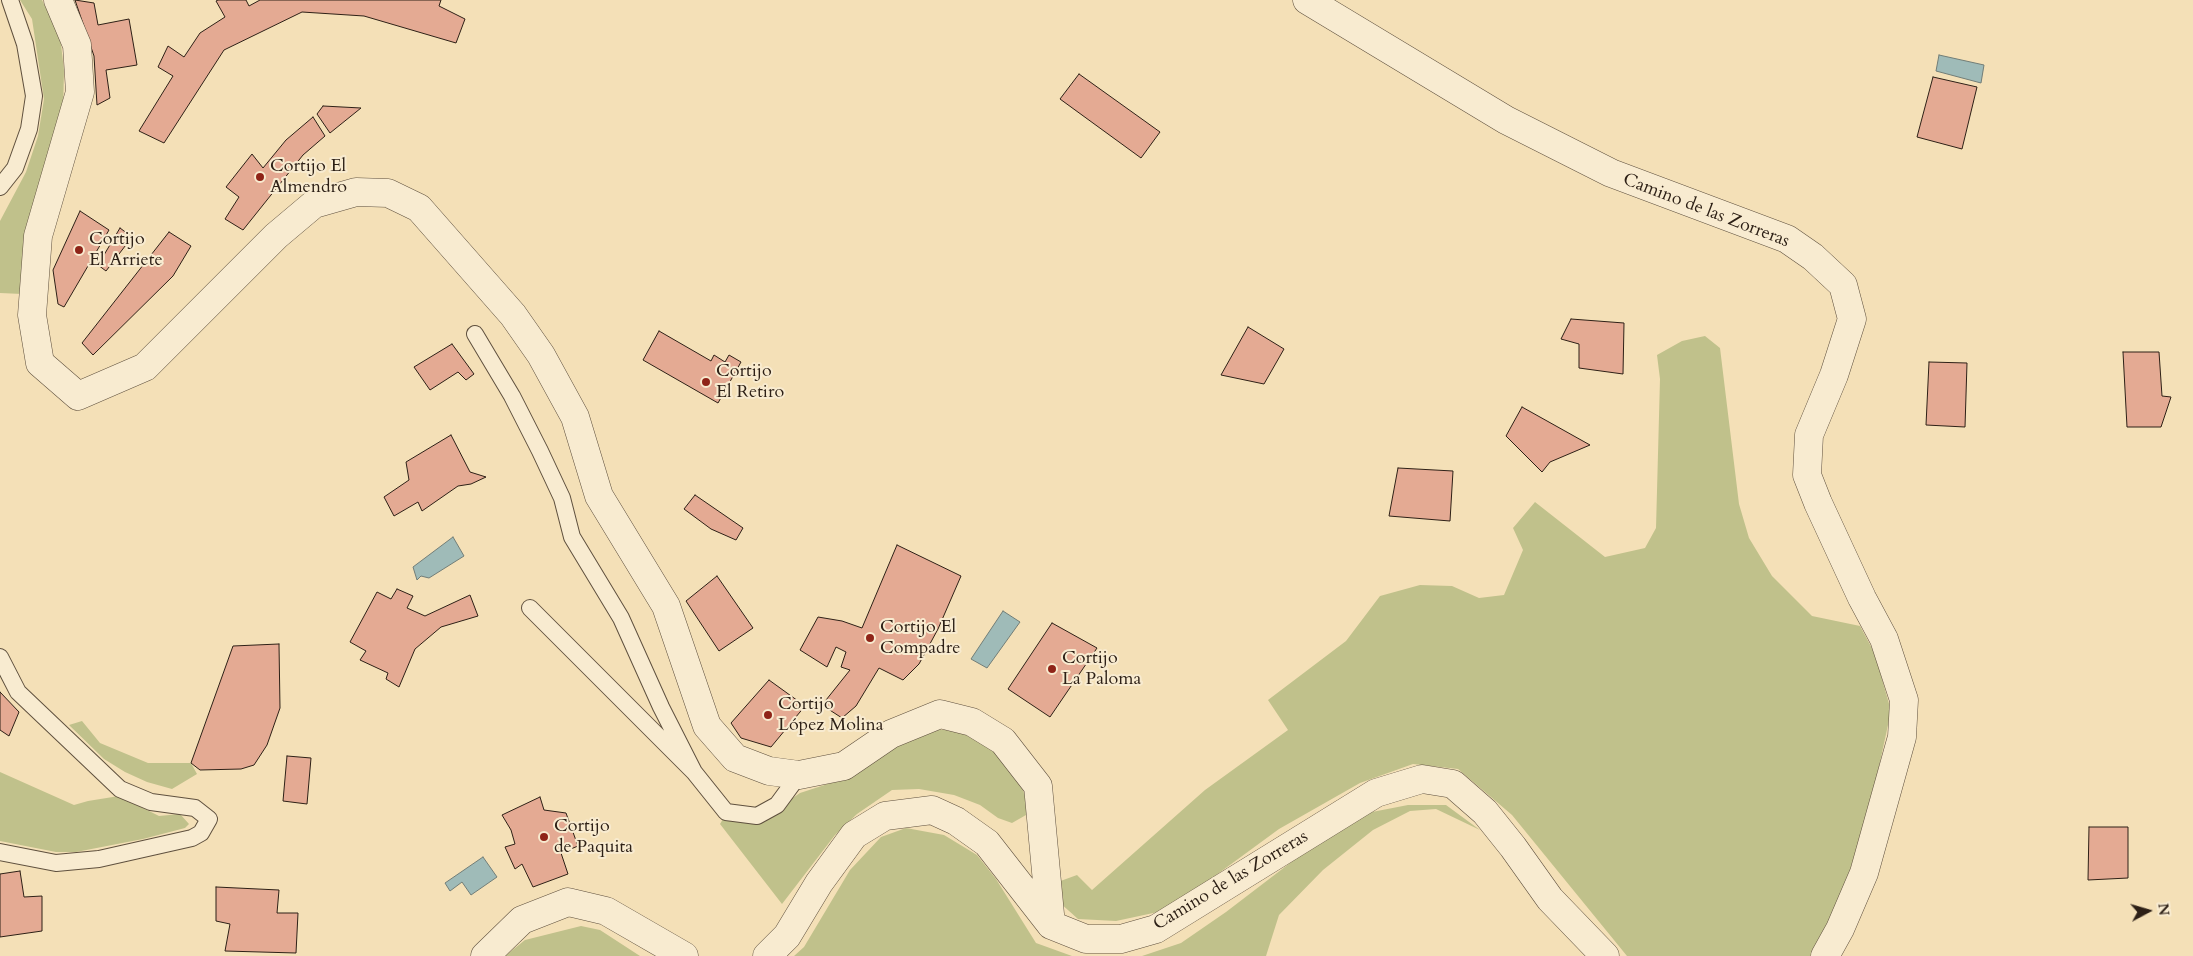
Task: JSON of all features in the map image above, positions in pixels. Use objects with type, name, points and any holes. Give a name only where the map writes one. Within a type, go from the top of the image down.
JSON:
[{"type":"street","points":[[58,0],[77,45],[80,92],[38,236],[32,315],[40,363],[78,396],[145,367],[276,236],[314,204],[356,192],[388,193],[420,208],[513,315],[541,355],[575,417],[599,496],[666,606],[707,726],[735,758],[769,771],[799,775],[844,766],[891,734],[940,714],[972,722],[1003,741],[1038,786],[1051,925]]},
{"type":"street","name":"Camino de las Zorreras","points":[[1307,0],[1506,120],[1611,174],[1787,239],[1813,257],[1844,285],[1852,319],[1834,375],[1809,435],[1807,475],[1862,598],[1884,638],[1904,700],[1902,737],[1864,873],[1840,929],[1825,956]]},
{"type":"street","name":"Camino de las Zorreras","points":[[1051,925],[1086,939],[1121,939],[1156,929],[1376,793],[1422,779],[1453,784],[1485,812],[1550,899],[1605,956]]},
{"type":"street","points":[[767,956],[787,936],[819,883],[854,835],[884,816],[932,810],[956,820],[987,843],[1051,925]]},
{"type":"street","points":[[485,956],[522,920],[568,902],[606,911],[684,956]]},
{"type":"lane","points":[[0,187],[15,168],[29,130],[34,96],[25,44],[10,0]]},
{"type":"lane","points":[[475,334],[512,396],[540,451],[562,498],[572,537],[621,618],[661,707],[694,772]]},
{"type":"lane","points":[[530,608],[694,772],[726,812],[757,816],[777,805],[799,775]]},
{"type":"lane","points":[[0,657],[18,692],[120,789],[151,802],[195,808],[206,815],[209,820],[201,833],[192,838],[99,859],[56,863],[0,852]]},
{"type":"green space","points":[[20,0],[42,0],[60,36],[64,70],[63,114],[22,294],[0,293],[0,221],[26,172],[38,136],[44,99],[32,19]]},
{"type":"green space","points":[[1705,336],[1720,348],[1739,504],[1749,538],[1772,576],[1812,616],[1860,626],[1875,654],[1891,711],[1869,813],[1838,905],[1810,956],[1627,956],[1512,815],[1458,769],[1413,764],[1360,783],[1279,829],[1193,892],[1158,912],[1116,921],[1078,919],[1059,902],[1055,883],[1077,875],[1092,890],[1205,790],[1288,730],[1268,700],[1346,641],[1380,596],[1420,585],[1452,586],[1479,598],[1504,595],[1523,550],[1513,528],[1535,502],[1605,557],[1645,548],[1656,528],[1660,379],[1657,355],[1682,341]]},
{"type":"green space","points":[[82,721],[100,743],[148,763],[191,763],[197,774],[172,789],[147,782],[125,772],[104,759],[69,725]]},
{"type":"green space","points":[[930,729],[959,731],[989,745],[1017,778],[1029,803],[1026,815],[1012,823],[998,818],[980,805],[954,795],[919,789],[892,790],[857,814],[835,835],[782,904],[720,824],[723,819],[758,822],[800,793],[846,778],[900,742]]},
{"type":"green space","points":[[0,772],[74,805],[119,796],[159,816],[180,814],[189,824],[185,828],[143,839],[76,852],[56,852],[0,841]]},
{"type":"green space","points":[[1408,805],[1446,805],[1480,830],[1436,809],[1410,811],[1373,830],[1323,870],[1279,915],[1266,956],[1142,956],[1181,943],[1226,912],[1311,847],[1372,812]]},
{"type":"green space","points":[[906,828],[944,835],[977,855],[996,879],[1036,943],[1072,956],[794,956],[804,947],[850,870],[881,837]]},
{"type":"green space","points":[[581,926],[600,930],[640,956],[505,956],[525,940]]},
{"type":"water","points":[[1939,55],[1984,65],[1981,83],[1936,71]]},
{"type":"water","points":[[453,537],[464,556],[429,578],[421,576],[417,580],[413,567]]},
{"type":"water","points":[[1003,611],[1020,622],[987,668],[971,659]]},
{"type":"water","points":[[483,857],[497,877],[471,895],[462,882],[450,891],[445,883]]},
{"type":"building","points":[[75,0],[94,3],[98,25],[129,19],[137,65],[106,70],[110,98],[97,105],[94,56]]},
{"type":"building","points":[[246,0],[249,6],[260,0],[441,0],[439,6],[465,19],[456,43],[364,16],[302,12],[224,50],[164,143],[139,131],[173,76],[158,67],[168,46],[184,57],[200,33],[225,17],[216,1]]},
{"type":"building","points":[[1079,74],[1160,132],[1141,158],[1060,99]]},
{"type":"building","points":[[1933,77],[1977,87],[1962,149],[1917,137]]},
{"type":"building","points":[[323,106],[361,108],[330,133],[317,114]]},
{"type":"building","name":"Cortijo El Almendro","points":[[313,117],[325,136],[303,155],[243,230],[225,219],[239,197],[226,187],[252,154],[263,168],[286,140]]},
{"type":"building","name":"Cortijo El Arriete","points":[[80,211],[109,230],[64,307],[58,304],[53,270]]},
{"type":"building","points":[[120,228],[132,237],[106,271],[98,265]]},
{"type":"building","points":[[169,232],[191,246],[173,276],[93,355],[82,343]]},
{"type":"building","points":[[1571,319],[1624,323],[1623,374],[1579,368],[1579,344],[1561,339]]},
{"type":"building","points":[[1248,327],[1284,349],[1264,384],[1221,375]]},
{"type":"building","name":"Cortijo El Retiro","points":[[659,331],[711,361],[714,355],[725,362],[729,355],[741,362],[718,403],[643,360]]},
{"type":"building","points":[[452,344],[474,374],[466,380],[458,372],[430,390],[414,367]]},
{"type":"building","points":[[2123,352],[2159,352],[2162,396],[2171,397],[2161,427],[2127,427]]},
{"type":"building","points":[[1929,362],[1967,363],[1965,427],[1926,425]]},
{"type":"building","points":[[1522,407],[1590,445],[1550,462],[1542,472],[1506,436]]},
{"type":"building","points":[[451,435],[470,472],[486,477],[471,484],[458,486],[422,511],[418,502],[394,516],[384,497],[409,480],[406,462]]},
{"type":"building","points":[[1398,468],[1453,471],[1450,521],[1389,516]]},
{"type":"building","points":[[695,495],[743,528],[736,540],[711,529],[684,509]]},
{"type":"building","name":"Cortijo El Compadre","points":[[897,545],[961,576],[938,629],[919,664],[903,680],[879,668],[856,706],[842,718],[822,705],[850,670],[841,667],[846,652],[836,647],[827,667],[800,650],[818,617],[842,621],[862,628]]},
{"type":"building","points":[[717,576],[753,628],[719,651],[686,601]]},
{"type":"building","points":[[397,589],[413,596],[407,608],[425,616],[470,595],[478,616],[441,627],[415,649],[399,687],[386,679],[388,673],[360,660],[366,651],[350,642],[377,592],[391,599]]},
{"type":"building","name":"Cortijo La Paloma","points":[[1052,623],[1097,648],[1050,717],[1008,689]]},
{"type":"building","points":[[279,644],[280,708],[267,745],[254,765],[241,769],[200,770],[191,763],[233,646]]},
{"type":"building","name":"Cortijo López Molina","points":[[769,680],[805,706],[771,747],[741,738],[731,723]]},
{"type":"building","points":[[0,692],[19,712],[9,736],[0,730]]},
{"type":"building","points":[[287,756],[311,758],[307,804],[283,801]]},
{"type":"building","name":"Cortijo de Paquita","points":[[540,797],[544,810],[566,813],[578,846],[561,853],[568,874],[533,887],[522,864],[515,869],[505,847],[515,844],[511,830],[502,815]]},
{"type":"building","points":[[2089,827],[2128,827],[2128,878],[2088,880]]},
{"type":"building","points":[[20,871],[24,897],[42,896],[42,931],[0,937],[0,874]]},
{"type":"building","points":[[216,887],[279,890],[277,913],[298,913],[296,953],[225,951],[230,924],[216,921]]},
{"type":"place","name":"Cortijo El Almendro","points":[[260,177]]},
{"type":"place","name":"Cortijo El Arriete","points":[[79,250]]},
{"type":"place","name":"Cortijo El Retiro","points":[[706,382]]},
{"type":"place","name":"Cortijo El Compadre","points":[[870,638]]},
{"type":"place","name":"Cortijo La Paloma","points":[[1052,669]]},
{"type":"place","name":"Cortijo López Molina","points":[[768,715]]},
{"type":"place","name":"Cortijo de Paquita","points":[[544,837]]}]
